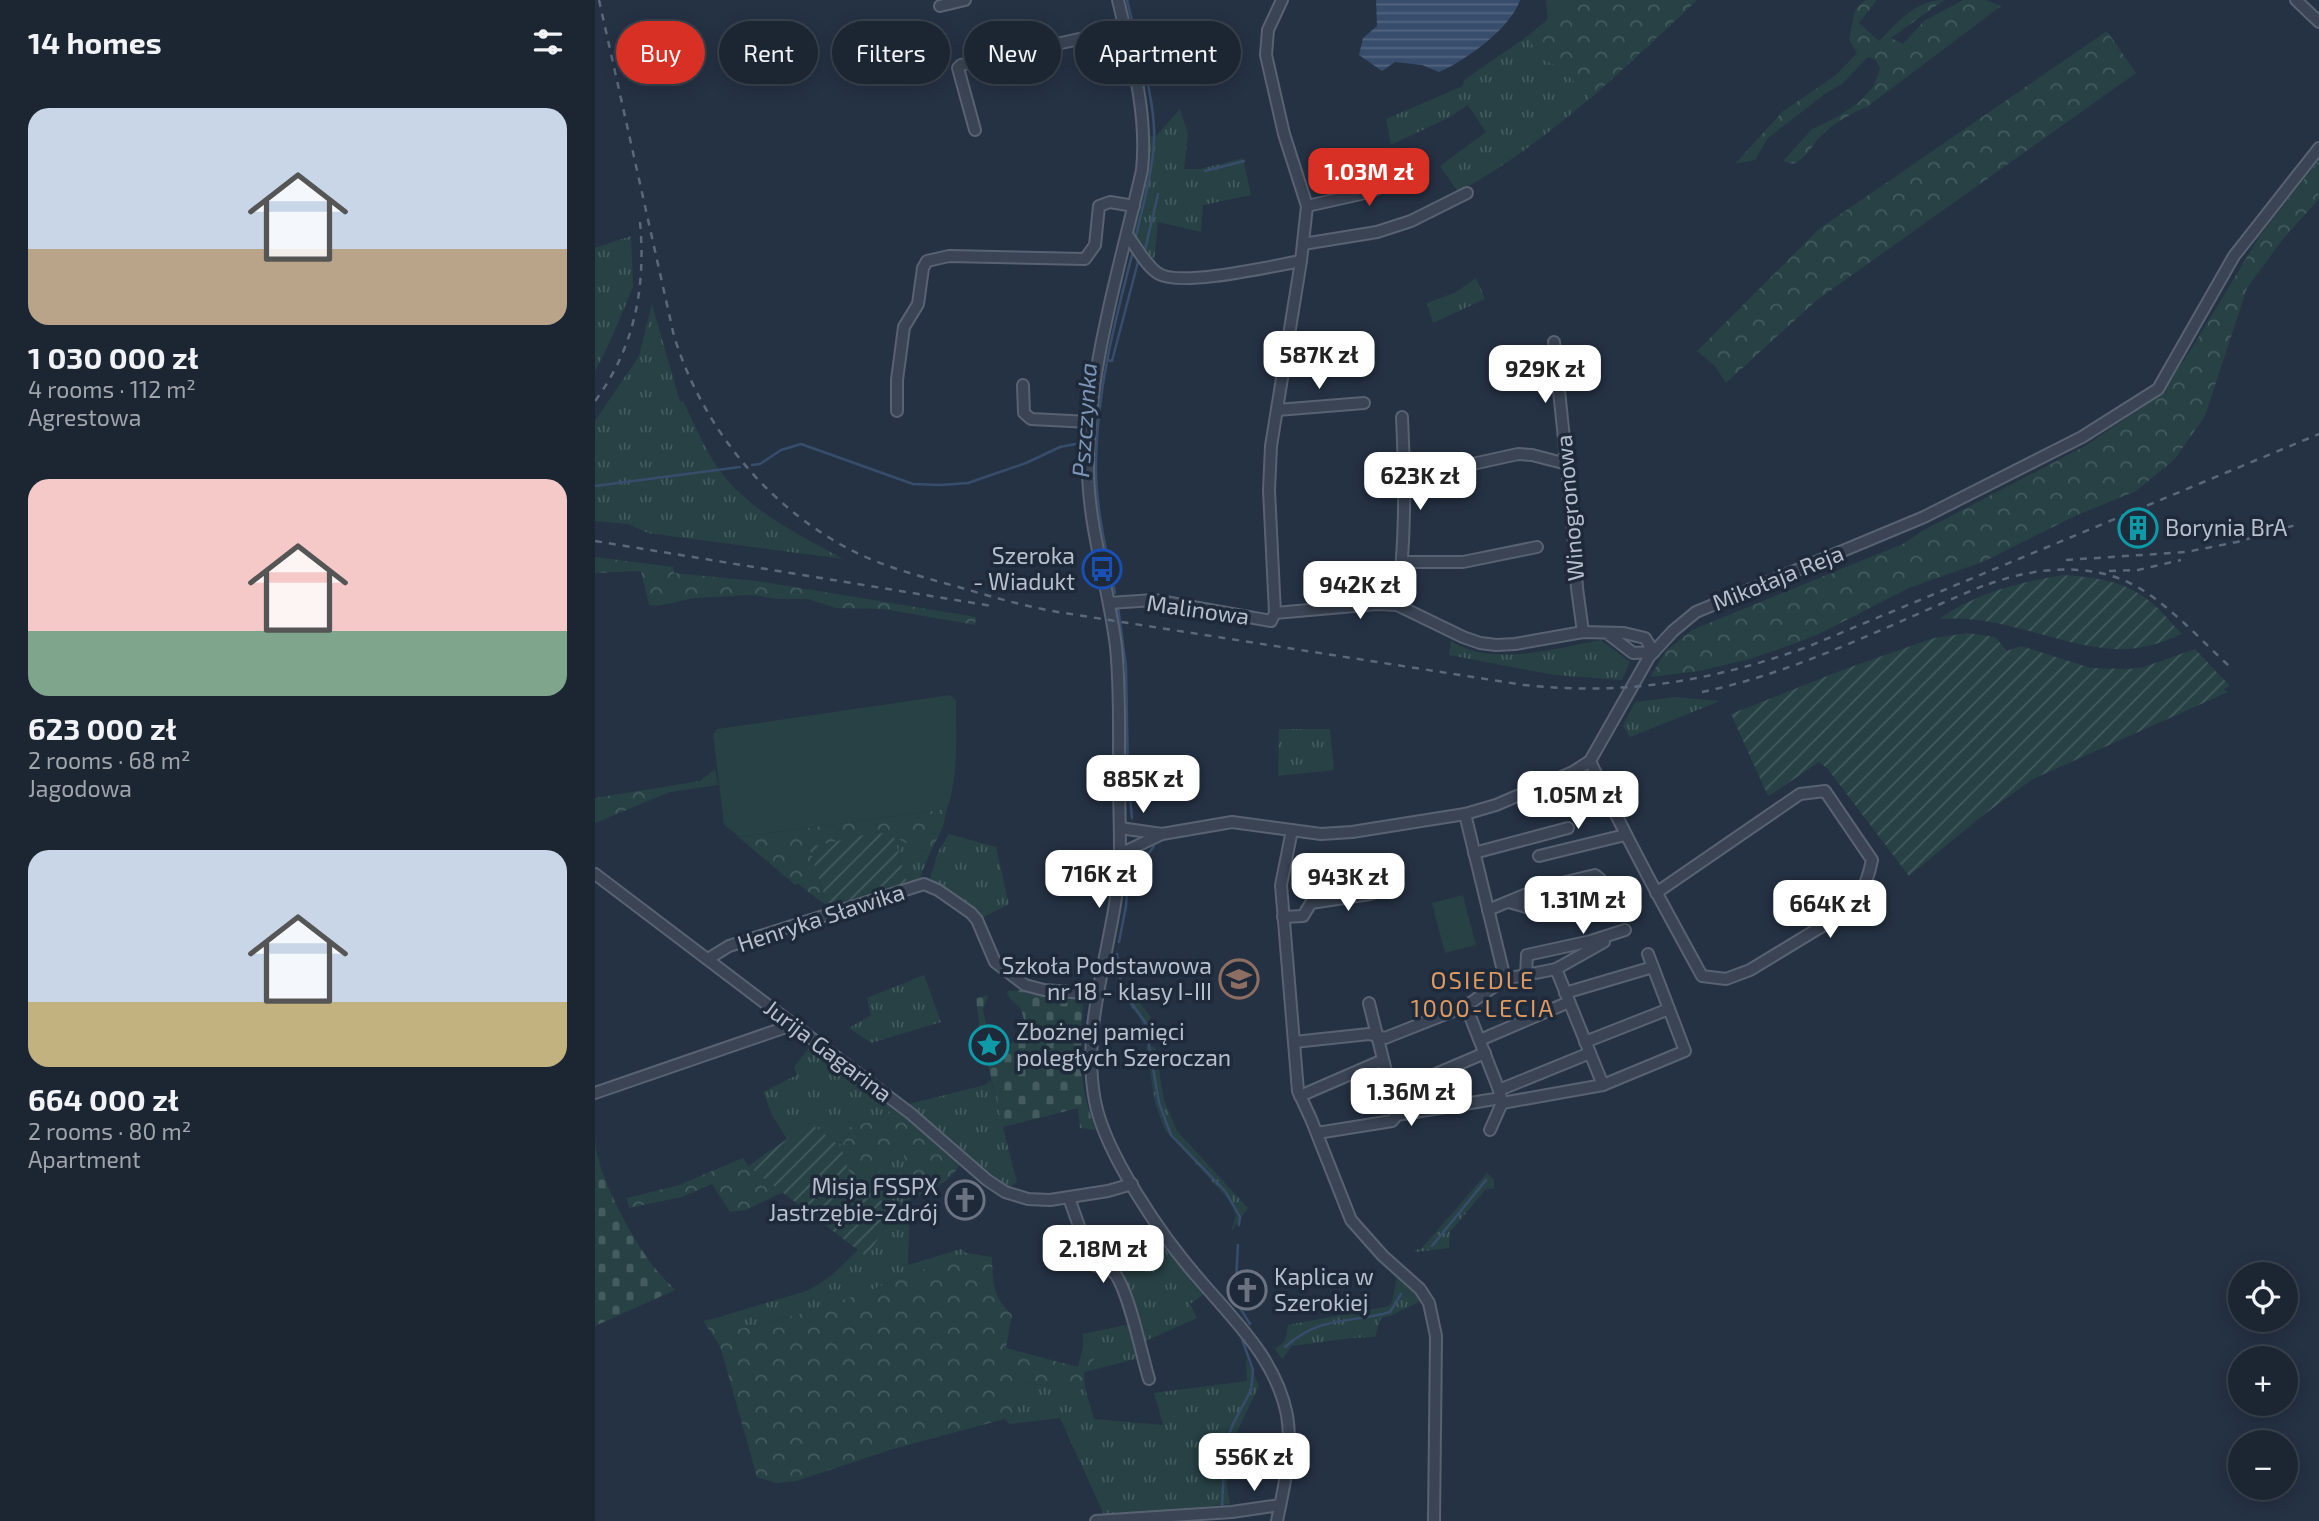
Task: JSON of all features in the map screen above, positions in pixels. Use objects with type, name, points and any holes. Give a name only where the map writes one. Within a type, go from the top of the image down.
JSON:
[{"type":"street","points":[[940,6],[965,0]]},
{"type":"street","points":[[1118,0],[1123,21]]},
{"type":"street","points":[[1275,613],[1269,490],[1271,446],[1301,261],[1307,206],[1284,134],[1266,55],[1268,30],[1282,0]]},
{"type":"street","points":[[2296,0],[2319,22]]},
{"type":"street","points":[[975,130],[958,68],[961,65],[1075,40]]},
{"type":"street","points":[[1136,84],[1144,120],[1142,170],[1093,390],[1090,422],[1088,473],[1091,513],[1116,647],[1120,828],[1115,913],[1098,994],[1092,1045],[1095,1102],[1109,1142],[1132,1184],[1190,1269],[1251,1339],[1275,1381],[1289,1431],[1288,1457],[1277,1521]]},
{"type":"street","name":"Mikołaja Reja","points":[[1590,761],[1640,671],[1673,631],[1696,612],[1924,517],[2082,437],[2158,389],[2234,256],[2319,148]]},
{"type":"street","points":[[1307,206],[1365,193],[1418,173]]},
{"type":"street","points":[[1303,244],[1389,229],[1467,193]]},
{"type":"street","points":[[897,411],[897,380],[904,327],[918,304],[923,268],[927,261],[949,256],[1085,259],[1095,245],[1100,206],[1109,202],[1134,206]]},
{"type":"street","points":[[1128,236],[1150,266],[1169,278],[1188,279],[1301,261]]},
{"type":"street","name":"Winogronowa","points":[[1554,342],[1583,632]]},
{"type":"street","points":[[1023,385],[1024,412],[1031,419],[1090,422]]},
{"type":"street","points":[[1277,410],[1364,403]]},
{"type":"street","points":[[1398,605],[1403,562],[1402,417]]},
{"type":"street","points":[[1404,479],[1518,454],[1567,464]]},
{"type":"street","points":[[1403,562],[1463,562],[1537,547]]},
{"type":"street","name":"Malinowa","points":[[1109,603],[1154,600],[1271,621],[1275,613],[1377,604],[1398,605],[1463,637],[1485,644],[1506,645],[1583,632],[1624,633],[1645,638]]},
{"type":"street","points":[[1654,652],[1645,638],[1673,631]]},
{"type":"street","points":[[1607,633],[1633,653],[1640,671]]},
{"type":"street","points":[[1633,653],[1654,652]]},
{"type":"street","points":[[1120,854],[1162,834],[1232,821],[1321,834],[1352,832],[1465,814],[1496,805],[1573,772],[1590,761],[1625,835],[1656,893],[1702,976],[1726,979],[1750,970],[1844,912],[1867,886],[1872,860],[1825,791],[1800,794],[1656,893]]},
{"type":"street","points":[[1465,814],[1505,979]]},
{"type":"street","points":[[1120,828],[1162,834]]},
{"type":"street","points":[[1474,853],[1568,828]]},
{"type":"street","points":[[1292,830],[1281,885],[1300,1096],[1350,1220],[1383,1256],[1420,1289],[1429,1303],[1436,1336],[1434,1521]]},
{"type":"street","points":[[1539,856],[1625,835]]},
{"type":"street","points":[[1283,917],[1303,916],[1311,903],[1370,894],[1383,889],[1392,873]]},
{"type":"street","name":"Jurija Gagarina","points":[[595,874],[909,1113],[997,1187],[1028,1199],[1069,1198],[1132,1184]]},
{"type":"street","points":[[1488,910],[1541,888],[1595,875],[1600,879],[1603,889],[1599,898],[1543,912],[1509,902]]},
{"type":"street","name":"Henryka Sławika","points":[[708,959],[729,947],[924,884],[938,890],[971,913],[977,920],[995,962],[1025,985],[1044,990],[1098,994]]},
{"type":"street","points":[[1294,1042],[1369,1034],[1385,1038],[1466,1006],[1505,979],[1526,975],[1556,969],[1625,930],[1591,941],[1527,955],[1526,975]]},
{"type":"street","points":[[1317,1133],[1392,1121],[1397,1115],[1501,1097],[1603,1085],[1685,1051],[1648,954]]},
{"type":"street","points":[[1479,1040],[1567,998],[1653,967]]},
{"type":"street","points":[[1556,969],[1603,1085]]},
{"type":"street","points":[[1369,1003],[1397,1115]]},
{"type":"street","points":[[1466,1006],[1501,1097],[1490,1130]]},
{"type":"street","points":[[1585,1042],[1669,1009]]},
{"type":"street","points":[[595,1093],[792,1025]]},
{"type":"street","points":[[1391,1093],[1485,1053]]},
{"type":"street","points":[[1501,1097],[1590,1053]]},
{"type":"street","points":[[1300,1096],[1383,1060]]},
{"type":"street","points":[[1069,1198],[1089,1263],[1110,1268],[1121,1283],[1149,1379]]},
{"type":"street","points":[[1096,1521],[1232,1512],[1280,1504]]},
{"type":"green space","points":[[1546,0],[1697,0],[1613,79],[1554,128],[1491,173],[1458,192],[1440,166],[1486,132],[1468,105],[1448,118],[1391,145],[1386,119],[1463,86],[1464,80],[1548,22]]},
{"type":"green space","points":[[1570,0],[1697,0],[1590,99],[1561,68],[1543,60],[1527,37]]},
{"type":"green space","points":[[1865,0],[1877,0],[1859,23],[1879,41],[1916,8],[1944,0],[1891,38],[1903,44],[1924,21],[1963,0],[1986,0],[2001,6],[1867,107],[1830,127],[1806,155],[1793,164],[1783,161],[1812,129],[1859,102],[1873,87],[1880,69],[1876,60],[1868,57],[1842,84],[1768,138],[1755,160],[1735,164],[1782,112],[1836,75],[1857,53],[1849,40],[1855,10]]},
{"type":"green space","points":[[2107,31],[2136,73],[1817,300],[1726,383],[1715,366],[1697,351],[1819,229]]},
{"type":"green space","points":[[1180,109],[1188,134],[1184,169],[1200,169],[1243,158],[1251,195],[1203,205],[1201,232],[1158,222],[1154,263],[1132,235],[1146,172],[1149,137],[1157,135]]},
{"type":"green space","points":[[2319,160],[2319,199],[2283,239],[2247,288],[2205,416],[2174,460],[2136,491],[2075,516],[1985,561],[1909,588],[1796,643],[1750,659],[1699,671],[1650,677],[1666,651],[1692,630],[1905,543],[1922,531],[2085,446],[2153,400],[2168,384],[2192,348],[2259,237]]},
{"type":"green space","points":[[631,236],[633,287],[595,371],[595,248]]},
{"type":"green space","points":[[1476,278],[1485,299],[1433,323],[1427,303],[1456,292]]},
{"type":"green space","points":[[652,304],[680,402],[683,401],[718,468],[744,497],[759,509],[843,559],[648,533],[628,524],[595,521],[595,421],[639,356]]},
{"type":"green space","points":[[595,557],[673,567],[674,573],[757,581],[976,617],[975,625],[884,609],[836,608],[808,599],[778,599],[753,595],[694,598],[657,606],[649,605],[641,571],[595,573]]},
{"type":"green space","points":[[2063,575],[2096,578],[2127,588],[2152,603],[2182,634],[2149,646],[2114,649],[2070,642],[1985,621],[1939,619],[1983,595]]},
{"type":"green space","points":[[1968,633],[1995,637],[2007,651],[2021,646],[2091,668],[2144,667],[2195,649],[2230,686],[2224,689],[2228,692],[2033,779],[1986,813],[1909,876],[1827,768],[1819,762],[1769,796],[1767,794],[1731,714],[1845,669],[1934,638]]},
{"type":"green space","points":[[1601,640],[1630,662],[1622,680],[1554,675],[1449,655],[1451,641],[1468,649],[1505,655]]},
{"type":"green space","points":[[950,695],[956,700],[956,755],[947,809],[740,837],[724,825],[713,734],[717,729]]},
{"type":"green space","points":[[1675,697],[1720,701],[1630,737],[1623,726],[1635,702]]},
{"type":"green space","points":[[1279,729],[1330,729],[1334,770],[1278,776]]},
{"type":"green space","points":[[715,769],[718,785],[670,792],[595,823],[595,798],[700,781]]},
{"type":"green space","points":[[947,809],[943,827],[931,851],[920,850],[890,835],[809,847],[828,907],[798,884],[795,885],[735,834],[740,837]]},
{"type":"green space","points":[[885,833],[894,837],[908,887],[829,910],[809,847]]},
{"type":"green space","points":[[949,834],[996,847],[1009,904],[980,919],[930,878],[938,852]]},
{"type":"green space","points":[[894,837],[920,850],[931,851],[920,882],[908,887]]},
{"type":"green space","points":[[1463,895],[1476,945],[1445,953],[1432,903]]},
{"type":"green space","points":[[924,975],[941,1022],[871,1043],[849,1028],[871,1015],[867,998]]},
{"type":"green space","points":[[1115,980],[1127,984],[1150,1016],[1154,1041],[1146,1041],[1141,1020]]},
{"type":"green space","points":[[1022,990],[1036,995],[1078,997],[1083,1003],[1083,1082],[1096,1130],[1080,1128],[1078,1108],[1003,1127],[980,1032],[976,998],[988,995],[983,1010],[991,1044],[1005,1045],[1007,1049],[1011,1048],[1010,1045],[1024,1031],[1031,1029],[1030,1024],[1025,1023],[1021,1009],[1007,995],[1008,991]]},
{"type":"green space","points":[[811,1045],[895,1107],[878,1120],[854,1125],[841,1147],[810,1123],[787,1139],[772,1115],[763,1092],[797,1075],[794,1067]]},
{"type":"green space","points":[[1146,1046],[1155,1047],[1164,1100],[1177,1131],[1248,1208],[1231,1232],[1236,1215],[1230,1201],[1165,1130],[1155,1103]]},
{"type":"green space","points":[[991,1080],[1017,1182],[1008,1188],[996,1181],[909,1104],[985,1085]]},
{"type":"green space","points":[[895,1107],[960,1164],[945,1182],[910,1199],[904,1175],[904,1146],[866,1187],[848,1172],[841,1147],[854,1125],[878,1120]]},
{"type":"green space","points":[[810,1123],[841,1147],[849,1172],[894,1212],[867,1257],[748,1166]]},
{"type":"green space","points":[[595,1138],[607,1185],[624,1219],[650,1262],[675,1290],[595,1326]]},
{"type":"green space","points":[[905,1145],[904,1175],[910,1199],[908,1265],[961,1249],[966,1253],[849,1298],[760,1325],[729,1331],[716,1318],[809,1290],[832,1275],[858,1250],[868,1256],[894,1212],[866,1187]]},
{"type":"green space","points":[[743,1158],[748,1166],[783,1192],[746,1210],[730,1212],[712,1184],[682,1197],[629,1208],[627,1198],[679,1185]]},
{"type":"green space","points":[[1487,1173],[1494,1179],[1494,1188],[1485,1190],[1450,1232],[1449,1248],[1416,1252],[1413,1250],[1421,1249]]},
{"type":"green space","points":[[1162,1245],[1203,1295],[1190,1304],[1197,1318],[1143,1342],[1118,1267]]},
{"type":"green space","points":[[966,1253],[992,1257],[997,1295],[1012,1315],[1006,1348],[1078,1367],[1084,1343],[1095,1358],[1084,1372],[1085,1388],[1020,1383],[1014,1414],[1009,1424],[1005,1419],[997,1421],[893,1449],[796,1481],[776,1483],[757,1477],[720,1346],[703,1321],[716,1318],[729,1331],[760,1325],[849,1298]]},
{"type":"green space","points":[[1398,1271],[1421,1301],[1381,1318],[1375,1337],[1292,1346],[1282,1359],[1275,1349],[1285,1341],[1288,1325],[1389,1306]]},
{"type":"green space","points":[[1131,1324],[1139,1358],[1084,1372],[1083,1334]]},
{"type":"green space","points":[[1246,1358],[1259,1386],[1229,1448],[1227,1487],[1230,1504],[1105,1517],[1060,1418],[1009,1424],[1014,1414],[1020,1383],[1085,1388],[1094,1419],[1163,1425],[1154,1393],[1247,1381]]},
{"type":"water","points":[[1376,0],[1520,0],[1507,22],[1486,42],[1439,72],[1422,65],[1395,62],[1382,71],[1359,55],[1363,38],[1377,26]]},
{"type":"waterway","name":"Pszczynka","points":[[1127,0],[1149,88],[1154,123],[1152,164],[1136,236]]},
{"type":"waterway","points":[[1205,171],[1244,161]]},
{"type":"waterway","points":[[1145,250],[1158,194]]},
{"type":"waterway","name":"Pszczynka","points":[[1115,593],[1097,494],[1097,434],[1108,355],[1133,251]]},
{"type":"waterway","points":[[1107,360],[1112,361],[1139,258]]},
{"type":"waterway","points":[[752,465],[760,464],[781,450],[801,444],[913,484],[940,485],[968,483],[1026,463],[1060,447],[1081,443]]},
{"type":"waterway","points":[[595,486],[740,467]]},
{"type":"waterway","name":"Pszczynka","points":[[1118,607],[1126,667],[1128,777],[1132,818]]},
{"type":"waterway","points":[[1129,869],[1147,856],[1154,846]]},
{"type":"waterway","name":"Pszczynka","points":[[1119,942],[1126,906],[1129,863]]},
{"type":"waterway","name":"Pszczynka","points":[[1117,954],[1122,990],[1145,1022],[1159,1103],[1171,1135],[1225,1191],[1240,1217],[1239,1225]]},
{"type":"waterway","points":[[1432,1246],[1486,1180]]},
{"type":"waterway","name":"Pszczynka","points":[[1238,1245],[1236,1280],[1232,1295],[1250,1324]]},
{"type":"waterway","points":[[1285,1347],[1298,1337],[1323,1325],[1390,1312],[1401,1294]]},
{"type":"waterway","name":"Pszczynka","points":[[1222,1509],[1225,1444],[1251,1390],[1253,1370],[1242,1339]]},
{"type":"railway","points":[[599,0],[674,336],[687,370],[722,435],[769,491],[827,536],[859,554],[894,568],[1019,604],[1524,685],[1597,688],[1668,683],[1737,669],[1807,647],[2319,434]]},
{"type":"railway","points":[[595,401],[620,359],[635,316],[641,270],[640,222]]},
{"type":"railway","points":[[2066,560],[2186,552],[2237,542],[2299,524]]},
{"type":"railway","points":[[595,541],[992,606]]},
{"type":"railway","points":[[2109,571],[2138,570],[2181,560]]},
{"type":"railway","points":[[1989,584],[2048,570],[2088,571],[2126,581],[2156,599],[2178,617],[2229,666]]},
{"type":"railway","points":[[1702,692],[1810,659],[1985,585]]},
{"type":"place","name":"Borynia BrA","points":[[2138,528]]},
{"type":"place","name":"Szeroka - Wiadukt","points":[[1102,569]]},
{"type":"place","name":"Szkoła Podstawowa nr 18 - klasy I-III","points":[[1239,979]]},
{"type":"place","name":"Zbożnej pamięci poległych Szeroczan","points":[[989,1045]]},
{"type":"place","name":"Misja FSSPX Jastrzębie-Zdrój","points":[[965,1200]]},
{"type":"place","name":"Kaplica w Szerokiej","points":[[1247,1290]]},
{"type":"district","name":"OSIEDLE 1000-LECIA","points":[[1483,995]]}]
